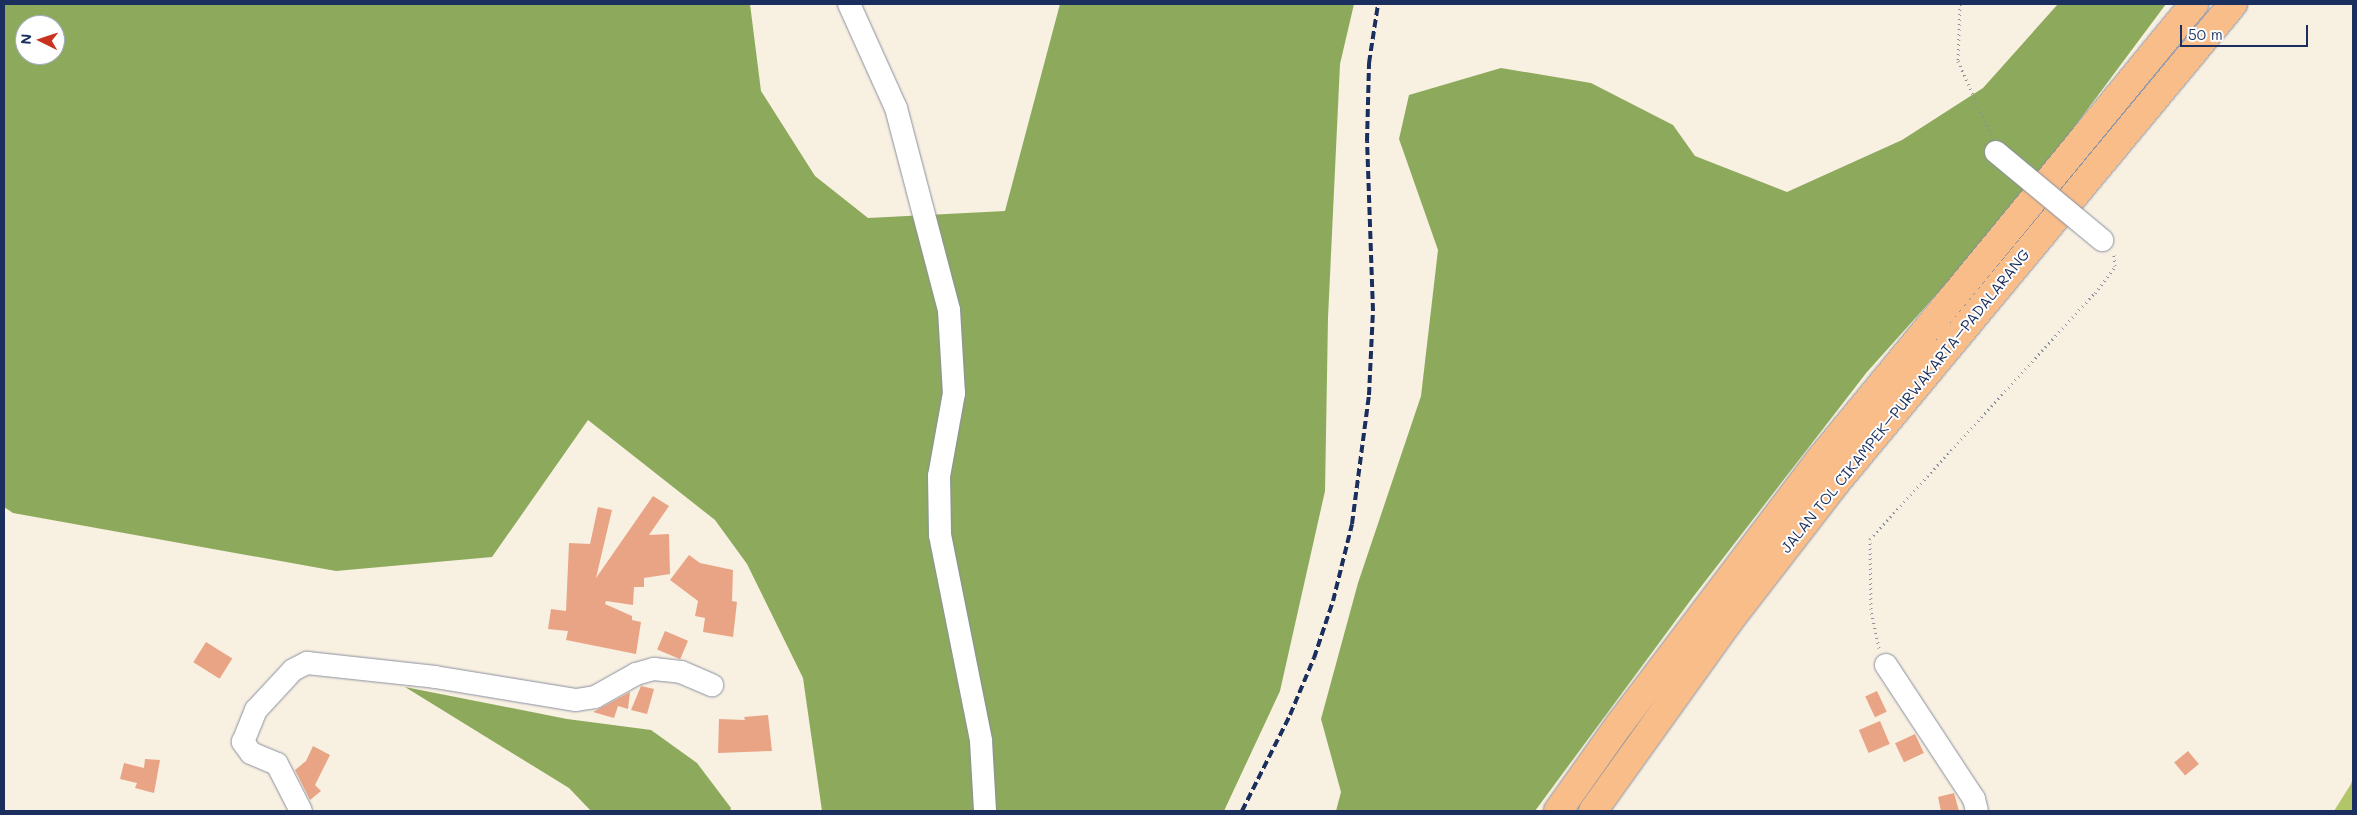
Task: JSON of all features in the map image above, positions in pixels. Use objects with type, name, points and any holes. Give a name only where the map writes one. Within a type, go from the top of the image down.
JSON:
[{"type":"highway","name":"JALAN TOL CIKAMPEK–PURWAKARTA–PADALARANG","points":[[1558,811],[1636,702],[1821,458],[2194,4]]},
{"type":"highway","name":"JALAN TOL CIKAMPEK–PURWAKARTA–PADALARANG","points":[[1593,811],[1729,621],[1834,485],[2233,4]]},
{"type":"street","points":[[849,4],[896,108],[949,310],[954,393],[939,476],[940,535],[981,741],[985,811]]},
{"type":"street","points":[[1996,152],[2102,240]]},
{"type":"street","points":[[300,811],[277,764],[251,753],[243,742],[256,710],[294,670],[307,663],[435,677],[576,700],[595,697],[636,674],[654,669],[682,672],[712,685]]},
{"type":"street","points":[[1886,665],[1974,799],[1977,811]]},
{"type":"path","points":[[1960,4],[1958,61],[1987,122],[1996,152]]},
{"type":"path","points":[[1886,665],[1877,644],[1871,609],[1870,539],[2095,293],[2115,266],[2117,258],[2102,240]]},
{"type":"green space","points":[[4,4],[750,4],[761,91],[815,176],[868,218],[1005,211],[1060,4],[1354,4],[1340,64],[1328,318],[1325,491],[1280,691],[1224,811],[822,811],[803,678],[747,564],[715,520],[588,420],[492,557],[336,571],[13,513],[4,507]]},
{"type":"green space","points":[[2058,4],[2166,4],[2014,208],[1867,372],[1693,597],[1535,811],[1336,811],[1341,792],[1321,719],[1358,583],[1421,396],[1438,250],[1399,139],[1409,95],[1501,68],[1591,83],[1673,125],[1695,156],[1787,192],[1902,140],[1983,88]]},
{"type":"green space","points":[[405,687],[567,719],[651,730],[697,763],[731,808],[730,811],[591,811],[569,788]]},
{"type":"green space","points":[[2353,777],[2353,811],[2334,811],[2351,784]]},
{"type":"building","points":[[653,496],[669,506],[649,535],[669,534],[670,574],[644,578],[644,587],[634,587],[633,605],[606,601],[605,604],[632,616],[632,620],[641,622],[636,654],[566,640],[568,631],[548,629],[551,609],[566,611],[569,543],[590,544],[598,507],[612,510],[596,578]]},
{"type":"building","points":[[689,555],[700,563],[733,570],[732,601],[737,602],[733,637],[703,632],[705,618],[695,616],[698,601],[670,580]]},
{"type":"building","points":[[665,631],[688,641],[680,659],[657,649]]},
{"type":"building","points":[[206,642],[232,658],[220,679],[193,662]]},
{"type":"building","points":[[641,686],[654,689],[647,714],[631,710]]},
{"type":"building","points":[[1877,691],[1887,712],[1875,717],[1865,696]]},
{"type":"building","points":[[630,692],[628,709],[618,706],[614,718],[593,712]]},
{"type":"building","points":[[768,715],[772,751],[718,753],[719,719],[745,720],[744,717]]},
{"type":"building","points":[[1880,721],[1890,744],[1869,753],[1859,730]]},
{"type":"building","points":[[1915,734],[1924,753],[1904,762],[1895,743]]},
{"type":"building","points":[[313,746],[330,755],[315,785],[321,791],[310,800],[295,770],[306,761]]},
{"type":"building","points":[[2188,751],[2199,764],[2185,776],[2174,763]]},
{"type":"building","points":[[145,759],[160,760],[154,793],[135,788],[137,783],[120,779],[124,763],[144,768]]},
{"type":"building","points":[[1954,793],[1959,811],[1941,811],[1938,797]]},
{"type":"railway","points":[[1242,811],[1290,715],[1314,658],[1333,601],[1352,524],[1369,395],[1373,311],[1367,141],[1369,63],[1378,4]]}]
